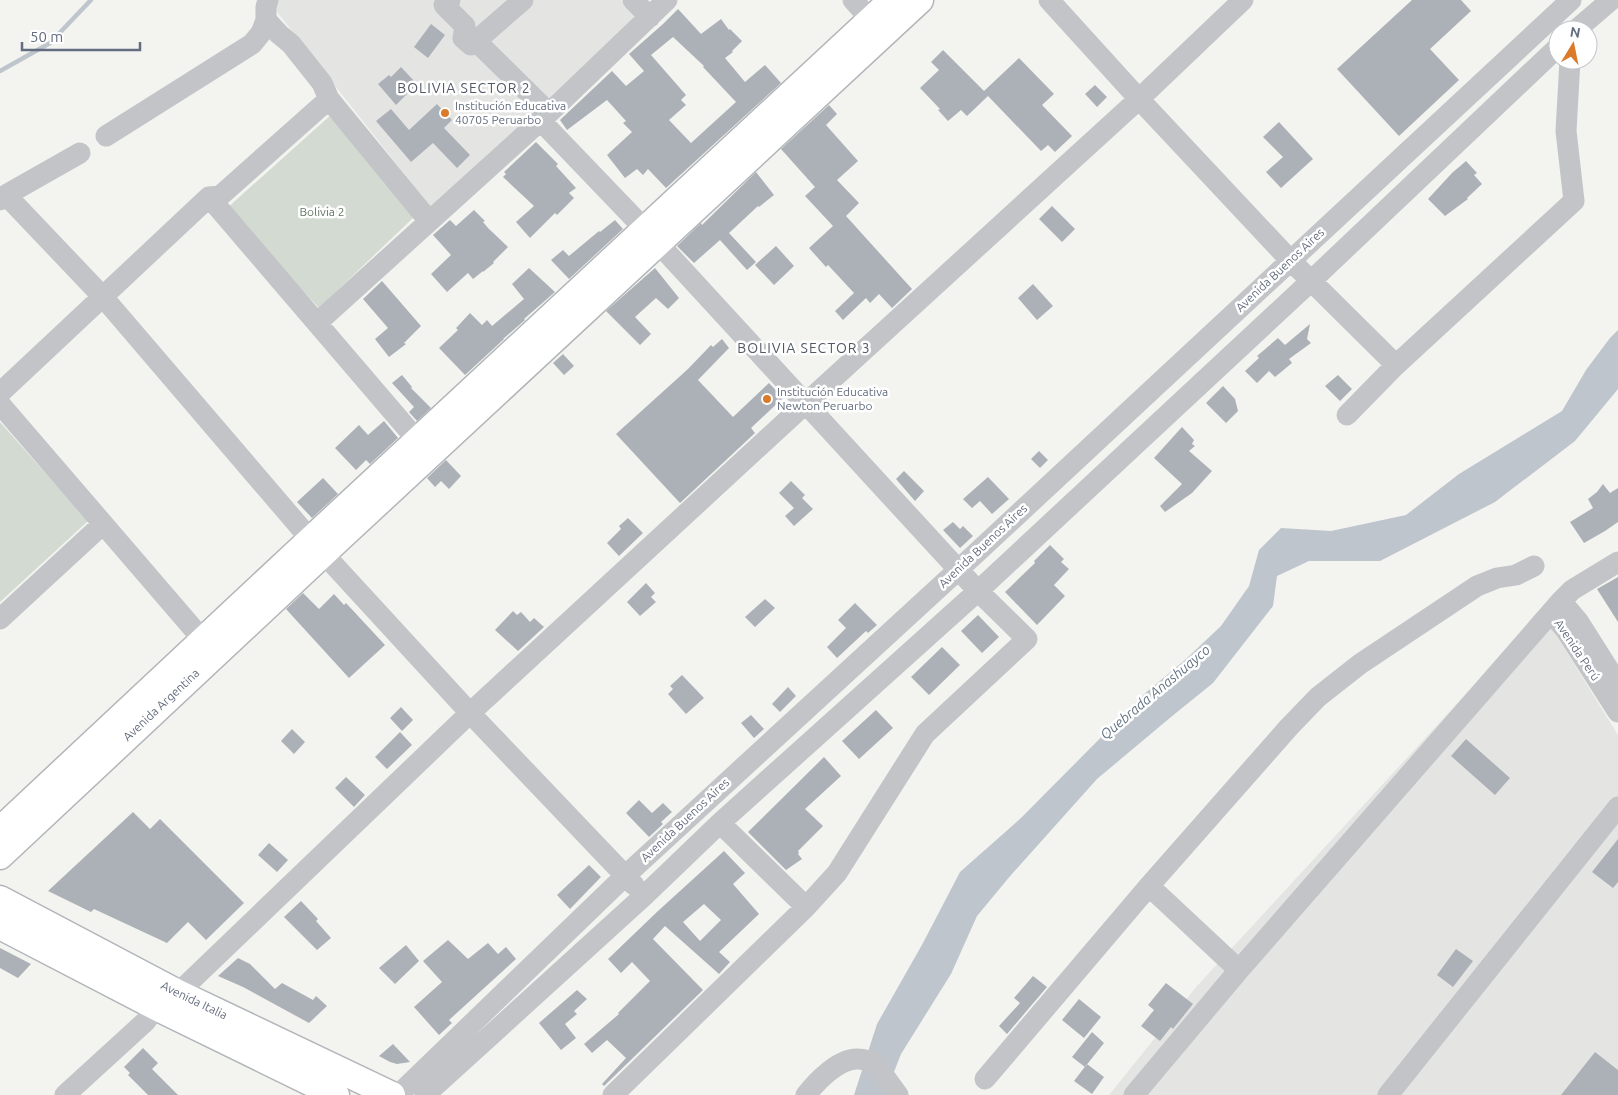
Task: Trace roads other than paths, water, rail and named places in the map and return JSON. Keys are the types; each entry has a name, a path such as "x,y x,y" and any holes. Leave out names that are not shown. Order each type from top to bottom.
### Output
{"main road":[{"path":"317,546 651,236 892,0"},
{"path":"317,546 417,440 920,0"},
{"name":"Avenida Argentina","path":"0,830 203,640 317,546"},
{"name":"Avenida Argentina","path":"0,856 317,546"},
{"name":"Avenida Italia","path":"0,899 178,992 392,1095"},
{"name":"Avenida Italia","path":"0,926 156,1007 336,1095"}],"street":[{"path":"450,0 444,5 465,26 463,38 471,45 523,0"},
{"path":"633,0 650,17"},
{"path":"317,323 544,116 667,0"},
{"path":"853,0 871,20"},
{"path":"1049,0 1310,282 1396,365"},
{"path":"178,992 470,713 1139,99 1242,0"},
{"name":"Avenida Buenos Aires","path":"398,1095 625,876 958,570 1571,0"},
{"path":"1588,20 1611,0"},
{"path":"267,10 279,34 292,44 322,83 329,99 429,221"},
{"path":"106,136 252,44 261,33 267,10"},
{"path":"476,41 805,404 958,570 1027,640 925,734 837,873 806,907 613,1095"},
{"path":"425,1095 645,895 720,823 978,591 1310,282 1548,56"},
{"path":"1347,415 1396,365 1574,200 1566,131 1569,70"},
{"path":"0,393 209,197 220,196 329,99"},
{"path":"80,153 3,198 103,297 317,546 470,713 645,895"},
{"path":"209,197 417,440"},
{"path":"0,404 203,640"},
{"path":"0,619 103,524"},
{"path":"1134,1095 1239,970 1556,607 1572,590 1618,562"},
{"path":"985,1079 1149,886 1289,727 1326,691 1360,664 1477,586 1497,578 1516,575 1534,566"},
{"name":"Avenida Perú","path":"1556,607 1578,621 1618,684"},
{"name":"Avenida Perú","path":"1556,607 1565,629 1618,712"},
{"path":"1388,1095 1618,807"},
{"path":"720,823 806,907"},
{"path":"1149,886 1239,970"},
{"path":"65,1095 146,1021 156,1007"},
{"path":"806,1095 816,1083 843,1062 858,1059 874,1062 898,1095"}],"water":[{"name":"Quebrada Anashuayco","path":"1618,330 1618,389 1575,441 1495,502 1380,561 1309,561 1277,576 1273,606 1213,683 1097,779 977,916 951,974 901,1054 885,1095 854,1095 877,1024 923,943 960,872 1021,818 1143,695 1186,659 1221,626 1249,586 1259,550 1281,528 1331,531 1406,515 1459,474 1562,411 1586,370"}],"waterway":[{"path":"0,71 50,43 91,0"}],"place":[{"name":"Institución Educativa 40705 Peruarbo","path":"445,113"},
{"name":"Institución Educativa Newton Peruarbo","path":"767,399"}],"district":[{"name":"BOLIVIA SECTOR 2","path":"464,88"},
{"name":"BOLIVIA SECTOR 3","path":"804,348"}],"park label":[{"name":"Bolivia 2","path":"322,212"}]}
